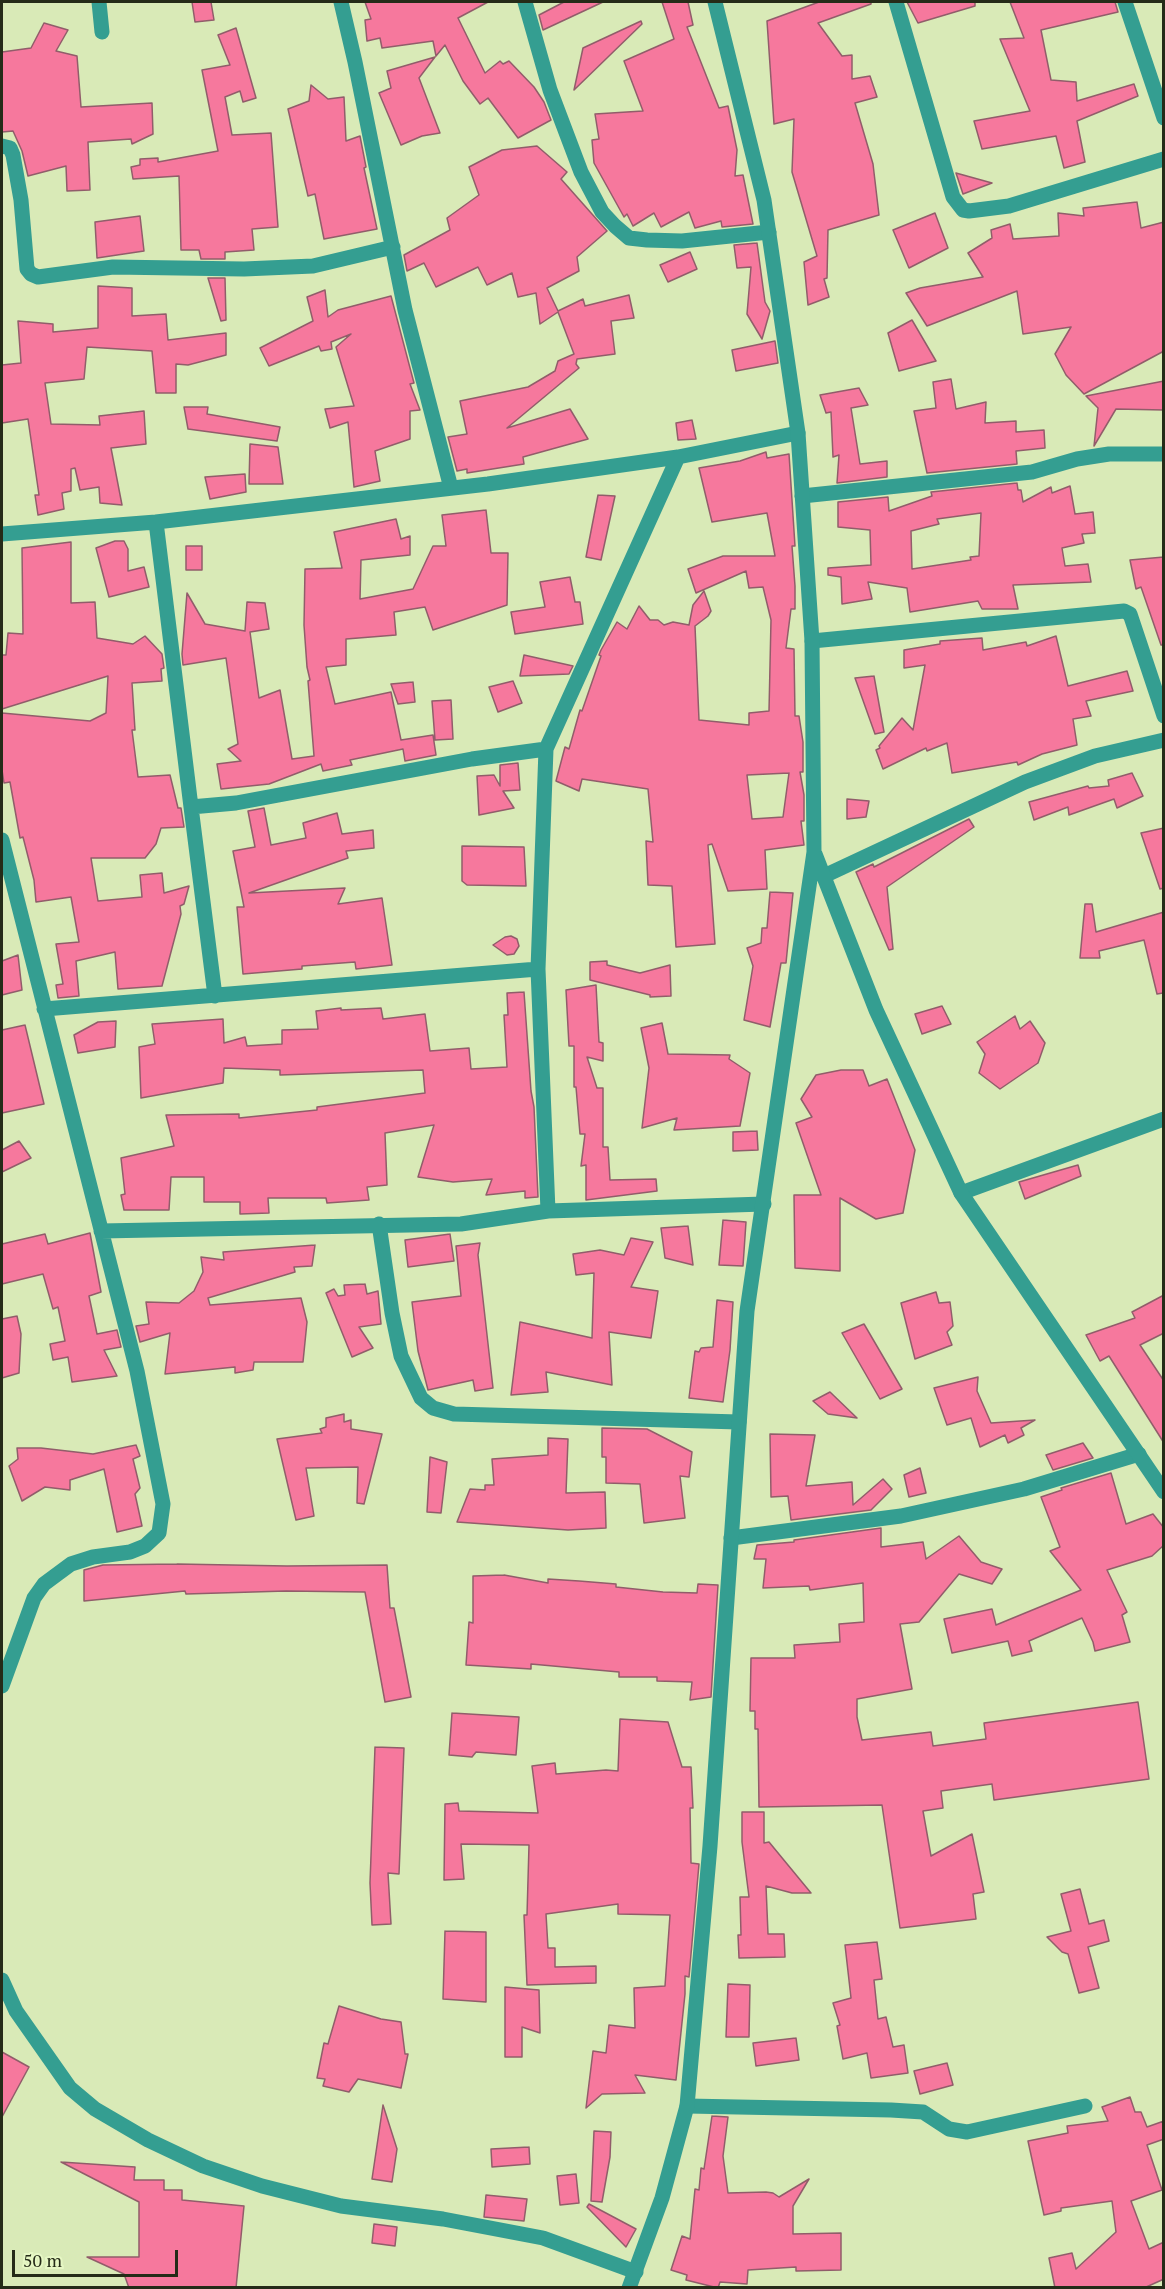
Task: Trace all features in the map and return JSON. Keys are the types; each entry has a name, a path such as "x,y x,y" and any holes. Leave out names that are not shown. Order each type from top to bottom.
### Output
{"street":[{"path":"99,2 102,32"},
{"path":"341,2 405,310 451,488"},
{"path":"525,2 550,90 581,172 602,212 615,226 629,238 647,240 682,241 769,232"},
{"path":"629,2288 662,2198 687,2106 710,1846 747,1311 814,852 812,641 798,433 762,189 715,2"},
{"path":"896,2 953,197 963,210 1009,206 1164,159"},
{"path":"1125,2 1164,118"},
{"path":"2,146 10,148 13,155 21,200 27,269 38,277 113,267 244,269 313,266 393,247"},
{"path":"2,534 156,522 451,488 678,457 798,433"},
{"path":"802,496 1032,472 1077,459 1109,454 1164,454"},
{"path":"548,1211 538,969 546,749 678,457"},
{"path":"156,522 215,996"},
{"path":"812,641 1124,610 1130,614 1164,716"},
{"path":"824,876 1025,782 1095,756 1164,740"},
{"path":"191,807 236,803 472,759 546,749"},
{"path":"2,840 137,1371 163,1504 159,1533 145,1546 71,1564 44,1584 34,1598 22,1626 2,1686"},
{"path":"814,852 876,1010 961,1193 1138,1454 1161,1482"},
{"path":"44,1009 538,969"},
{"path":"961,1193 1164,1119"},
{"path":"101,1232 379,1224 461,1224 548,1211 764,1204"},
{"path":"379,1224 392,1313 401,1356 421,1398 433,1408 454,1414 739,1422"},
{"path":"731,1538 901,1516 1024,1489 1138,1454"},
{"path":"2,1980 16,2011 70,2088 95,2109 138,2135 203,2166 262,2186 341,2206 443,2219 543,2238 636,2272"},
{"path":"687,2106 923,2112 949,2128 967,2132 1085,2106"}],"building":[{"path":"192,2 211,2 214,20 195,22"},
{"path":"365,2 488,2 458,18 485,73 500,61 503,64 509,61 534,87 544,102 551,120 518,138 488,98 480,104 463,81 445,45 436,56 433,41 382,48 380,38 367,41 365,20 371,19"},
{"path":"564,2 603,2 543,30 539,15"},
{"path":"662,2 688,2 693,25 687,27 719,108 728,106 737,150 735,176 743,175 753,224 722,227 721,221 695,228 689,212 661,227 654,213 633,226 627,214 624,217 594,163 592,140 599,139 595,114 643,111 624,61 674,39"},
{"path":"819,2 871,2 871,4 818,23 842,56 852,55 852,79 870,76 877,97 855,103 873,164 879,215 828,230 827,278 824,279 829,297 808,305 804,262 817,256 792,172 794,119 774,124 767,21"},
{"path":"907,2 975,2 975,6 918,23"},
{"path":"1010,2 1115,2 1118,12 1041,30 1051,80 1076,82 1077,101 1134,84 1138,96 1077,121 1085,162 1064,168 1056,136 982,149 974,121 1030,111 1000,39 1024,38"},
{"path":"641,21 642,24 574,90 583,48"},
{"path":"44,23 68,30 56,51 77,56 81,107 152,103 153,134 132,144 131,139 88,142 90,190 67,191 66,166 28,176 22,151 13,131 2,132 2,52 31,48"},
{"path":"236,28 256,98 243,102 240,91 225,97 232,135 271,133 278,227 252,229 254,250 225,252 225,259 201,259 199,250 181,250 179,176 133,179 131,167 140,165 140,159 158,158 158,162 218,151 202,70 230,65 218,35"},
{"path":"435,57 419,78 440,133 422,136 401,145 379,93 391,88 387,71"},
{"path":"311,85 328,99 344,97 346,141 360,136 366,167 364,168 377,229 324,239 315,194 308,196 288,109 309,101"},
{"path":"537,146 567,172 561,179 607,231 577,257 579,271 547,288 558,311 583,299 585,306 629,295 634,318 611,321 615,354 577,359 576,364 579,368 507,428 570,409 588,439 523,457 524,464 467,473 467,469 457,471 448,437 467,434 460,401 528,387 555,371 558,361 574,354 558,312 540,324 536,293 518,297 512,273 487,285 478,267 436,287 424,263 407,271 404,255 450,230 447,218 479,195 469,167 502,150"},
{"path":"956,173 992,183 963,194"},
{"path":"1137,202 1141,228 1164,222 1164,351 1084,394 1066,375 1055,354 1071,327 1023,334 1017,291 927,326 906,293 920,288 983,277 968,253 992,238 991,230 1010,224 1013,239 1059,236 1058,213 1084,216 1083,208"},
{"path":"935,213 948,248 909,268 893,230"},
{"path":"140,216 144,251 97,258 95,222"},
{"path":"757,243 765,302 770,311 762,339 747,314 751,267 737,268 734,245"},
{"path":"690,252 697,269 668,282 660,265"},
{"path":"208,278 225,278 226,320 221,321"},
{"path":"98,286 132,288 132,316 166,314 168,340 226,333 226,355 188,365 176,364 176,393 156,393 152,351 87,347 84,379 45,383 51,424 100,425 99,416 144,411 146,444 111,448 122,505 100,503 99,487 80,490 75,468 71,469 71,491 62,493 64,509 38,515 35,495 39,495 28,419 2,423 2,365 21,363 18,321 53,324 53,332 98,328"},
{"path":"325,290 328,317 338,310 391,296 414,383 410,384 420,410 410,411 410,439 375,451 380,481 354,487 348,422 330,428 325,409 354,406 336,347 351,334 331,342 332,349 321,351 319,346 269,366 260,348 313,321 307,297"},
{"path":"912,320 936,361 899,371 888,333"},
{"path":"775,341 778,363 736,371 732,350"},
{"path":"951,379 956,409 986,402 985,423 1016,421 1016,432 1044,430 1045,448 1016,451 1017,464 927,473 914,411 936,408 933,382"},
{"path":"1164,381 1164,410 1116,409 1094,446 1098,408 1086,396"},
{"path":"859,388 868,405 851,408 860,464 887,461 887,477 837,483 839,455 833,457 831,412 826,413 820,395"},
{"path":"184,407 208,407 207,414 280,427 277,441 188,429"},
{"path":"692,420 696,439 678,440 676,423"},
{"path":"250,444 278,447 283,484 249,484"},
{"path":"766,452 767,458 789,454 795,546 792,546 795,609 791,609 786,648 794,649 795,716 799,716 803,742 803,772 800,772 804,795 804,821 801,821 804,845 765,850 767,889 728,891 712,844 708,845 715,944 676,947 672,886 648,885 646,841 653,842 648,789 582,779 579,791 556,781 565,747 569,749 580,710 582,711 601,656 599,655 601,650 617,622 627,629 639,606 650,620 658,620 664,625 673,622 689,625 693,605 704,591 711,611 695,626 699,720 749,725 749,713 769,711 771,620 763,587 749,588 746,571 696,593 688,569 723,556 775,556 767,513 712,522 699,468 740,461","holes":["789,773 783,817 752,819 747,775"]},
{"path":"245,474 246,492 210,499 205,477"},
{"path":"1017,483 1023,502 1051,487 1052,493 1070,486 1075,514 1093,512 1095,533 1082,534 1084,543 1062,548 1065,566 1088,564 1091,582 1013,585 1018,609 982,609 978,601 910,612 907,588 868,582 872,599 842,604 841,577 828,575 828,568 871,565 870,530 838,527 838,502 888,497 889,511 932,496 931,492","holes":["981,513 979,556 970,557 971,560 912,569 911,531 939,524 937,519"]},
{"path":"598,495 615,496 601,560 586,557"},
{"path":"486,510 491,553 508,553 507,605 433,630 425,607 394,612 396,635 346,639 346,665 326,667 335,704 391,692 401,740 433,735 436,755 405,761 403,749 350,760 352,765 323,771 321,764 269,784 221,789 217,764 241,761 228,749 238,744 226,658 183,665 187,593 205,624 245,631 247,602 265,603 269,629 250,632 259,698 280,690 292,759 314,756 304,625 305,569 342,568 334,532 396,519 401,539 410,536 410,555 361,560 360,599 413,589 433,546 446,546 442,515"},
{"path":"115,541 124,541 128,549 128,571 144,567 149,587 109,597 96,548"},
{"path":"71,542 71,603 95,602 97,638 133,644 145,636 162,654 164,668 161,669 162,681 132,683 135,730 132,730 138,777 170,775 178,808 181,808 184,827 161,828 156,844 145,858 91,858 98,901 142,897 140,875 162,873 164,893 189,886 184,904 180,906 181,914 162,986 118,989 115,952 76,961 79,996 58,998 56,985 63,984 56,944 79,942 71,897 36,902 34,880 23,837 20,838 10,782 4,783 2,713 90,721 106,713 108,676 2,709 2,655 6,655 8,633 23,634 22,548"},
{"path":"186,546 202,546 202,570 186,570"},
{"path":"1164,557 1164,645 1161,645 1141,587 1136,589 1130,560"},
{"path":"570,577 575,602 580,602 583,624 515,634 511,612 545,607 540,582"},
{"path":"1056,636 1068,686 1127,671 1133,691 1086,701 1091,716 1073,719 1077,745 1042,754 1018,765 1017,762 952,773 947,743 927,751 926,748 883,769 876,750 880,748 879,746 902,718 913,730 925,665 904,668 904,650 940,644 940,641 982,638 983,650 1026,642 1027,646"},
{"path":"524,655 573,666 569,674 520,676"},
{"path":"874,676 884,732 875,734 855,678"},
{"path":"513,681 522,703 498,712 489,687"},
{"path":"413,682 415,702 398,704 391,684"},
{"path":"451,700 453,739 435,740 432,701"},
{"path":"518,763 520,790 503,791 514,808 479,815 477,776 494,775 500,786 500,765"},
{"path":"1132,773 1143,796 1117,808 1114,799 1069,815 1068,807 1034,820 1029,802 1088,786 1089,788 1109,786 1108,780"},
{"path":"847,799 869,801 866,817 847,819"},
{"path":"264,808 271,845 306,838 303,823 337,813 342,834 373,830 374,848 346,851 348,858 249,893 345,888 338,904 382,898 392,965 356,969 355,962 243,974 237,907 244,907 233,851 255,847 248,811"},
{"path":"969,819 974,827 887,887 893,949 889,950 856,872 873,864 874,867"},
{"path":"1164,828 1164,888 1160,889 1141,833"},
{"path":"462,846 524,847 526,886 467,885 462,881"},
{"path":"770,892 793,893 786,963 781,963 770,1027 744,1020 753,966 747,948 761,943 762,928 767,928"},
{"path":"1085,904 1092,904 1096,932 1164,912 1163,993 1157,994 1144,940 1099,951 1100,958 1080,958"},
{"path":"511,936 517,939 519,946 514,954 507,955 493,945 505,937"},
{"path":"18,955 22,990 2,995 2,961"},
{"path":"607,961 607,965 640,973 670,965 671,996 650,997 650,995 590,980 590,962"},
{"path":"596,985 599,1042 603,1043 603,1061 587,1057 597,1088 603,1088 603,1147 608,1147 610,1180 656,1179 657,1191 586,1200 586,1165 581,1166 585,1134 580,1134 576,1087 574,1087 574,1046 569,1046 566,990"},
{"path":"524,992 534,1107 538,1197 525,1198 525,1191 486,1195 492,1179 453,1182 418,1177 434,1125 385,1133 387,1185 367,1187 369,1200 327,1203 326,1198 268,1198 269,1213 240,1214 240,1202 204,1202 204,1177 171,1177 169,1210 124,1210 121,1195 125,1194 121,1158 174,1146 166,1115 239,1114 239,1118 317,1110 317,1107 425,1093 423,1070 280,1075 280,1070 224,1068 223,1083 141,1098 139,1047 155,1044 152,1024 223,1019 224,1043 245,1037 247,1046 282,1044 282,1030 318,1029 316,1011 341,1008 341,1010 381,1008 383,1019 425,1014 430,1051 469,1048 471,1069 507,1067 504,1015 508,1015 507,993"},
{"path":"942,1006 951,1024 922,1034 915,1014"},
{"path":"1015,1016 1020,1029 1030,1021 1045,1043 1038,1063 1000,1089 979,1073 985,1054 977,1042"},
{"path":"116,1021 115,1047 78,1053 74,1035 98,1022"},
{"path":"662,1023 668,1054 730,1055 729,1059 750,1073 740,1126 674,1130 677,1118 642,1128 649,1068 641,1028"},
{"path":"25,1025 44,1104 2,1113 2,1030"},
{"path":"841,1070 863,1070 869,1086 887,1079 915,1150 903,1213 876,1219 840,1198 840,1271 795,1268 794,1195 821,1195 796,1123 812,1117 801,1099 816,1075"},
{"path":"757,1131 758,1150 733,1151 733,1132"},
{"path":"19,1141 31,1158 2,1172 2,1150"},
{"path":"1078,1165 1081,1176 1025,1199 1019,1182"},
{"path":"723,1220 746,1222 743,1266 719,1265"},
{"path":"688,1226 693,1265 665,1258 661,1228"},
{"path":"90,1233 101,1292 89,1296 97,1334 117,1330 121,1347 104,1350 117,1376 72,1382 68,1357 53,1360 50,1344 65,1341 58,1307 53,1309 43,1274 2,1284 2,1244 45,1234 48,1244"},
{"path":"450,1234 454,1261 408,1267 405,1240"},
{"path":"631,1238 653,1242 631,1287 658,1291 651,1338 609,1332 612,1385 546,1372 548,1392 511,1395 520,1322 592,1338 594,1273 576,1275 573,1254 600,1250 624,1255"},
{"path":"480,1243 478,1255 493,1388 475,1391 473,1380 428,1390 418,1351 412,1302 461,1296 456,1246"},
{"path":"315,1245 312,1266 294,1267 295,1272 208,1298 210,1305 301,1298 307,1322 303,1362 254,1362 253,1370 235,1373 235,1367 165,1374 170,1333 140,1342 136,1326 149,1324 146,1302 179,1303 194,1291 203,1272 201,1257 224,1260 223,1252"},
{"path":"365,1284 367,1294 378,1291 381,1324 359,1327 373,1348 352,1357 326,1293 334,1289 338,1296 345,1295 344,1285"},
{"path":"936,1292 939,1303 950,1302 953,1326 947,1332 952,1345 915,1359 901,1303"},
{"path":"1164,1295 1164,1333 1140,1345 1164,1381 1164,1443 1109,1356 1100,1361 1086,1335 1135,1318 1132,1312"},
{"path":"717,1300 733,1302 723,1402 689,1398 695,1351 699,1352 701,1348 713,1347"},
{"path":"17,1316 21,1334 19,1373 2,1378 2,1319"},
{"path":"864,1324 902,1389 880,1399 842,1333"},
{"path":"978,1377 977,1391 991,1423 1035,1420 1021,1428 1024,1435 1008,1443 1005,1435 980,1447 971,1418 947,1425 934,1388"},
{"path":"830,1392 857,1418 828,1414 813,1401"},
{"path":"344,1414 344,1422 351,1420 351,1429 382,1434 364,1504 357,1503 358,1467 306,1468 314,1516 296,1520 277,1439 322,1433 320,1429 326,1427 326,1418"},
{"path":"602,1428 647,1429 692,1452 689,1477 680,1476 685,1518 644,1523 640,1484 606,1483 606,1457 602,1457"},
{"path":"770,1434 815,1435 806,1486 852,1482 853,1505 883,1479 892,1489 871,1510 791,1520 788,1496 771,1497"},
{"path":"548,1438 568,1439 566,1493 605,1492 606,1528 568,1530 457,1522 470,1489 485,1490 485,1485 494,1485 492,1459 548,1455"},
{"path":"1083,1443 1093,1458 1053,1470 1046,1455"},
{"path":"136,1445 140,1456 133,1459 140,1488 135,1494 142,1526 117,1532 104,1469 70,1480 70,1490 45,1487 22,1501 9,1466 18,1459 17,1448 41,1448 93,1454"},
{"path":"430,1457 447,1462 441,1513 427,1512"},
{"path":"920,1468 926,1493 909,1497 904,1475"},
{"path":"1111,1473 1126,1524 1153,1514 1164,1528 1164,1545 1152,1556 1107,1570 1127,1612 1122,1615 1130,1642 1095,1651 1082,1618 1029,1641 1032,1651 1012,1656 1008,1641 952,1653 944,1619 992,1609 996,1625 1081,1590 1050,1551 1060,1547 1041,1497 1062,1490 1061,1488"},
{"path":"881,1528 881,1547 923,1542 926,1559 959,1536 981,1562 1002,1569 992,1584 959,1574 919,1622 900,1624 912,1689 857,1699 857,1717 862,1740 931,1732 933,1746 986,1739 984,1723 1138,1702 1149,1779 994,1800 992,1784 941,1791 943,1808 923,1811 931,1856 972,1834 984,1892 973,1894 976,1919 900,1928 882,1805 759,1807 758,1729 755,1729 755,1711 750,1711 751,1658 795,1658 794,1645 840,1642 839,1624 864,1622 863,1583 810,1590 809,1586 763,1588 766,1559 754,1559 757,1545 794,1542 794,1540"},
{"path":"103,1565 387,1565 390,1608 394,1608 411,1697 385,1702 365,1592 286,1591 186,1594 185,1591 84,1601 84,1570"},
{"path":"504,1575 548,1583 548,1579 579,1581 616,1584 616,1587 663,1592 697,1593 698,1584 718,1585 711,1697 690,1700 692,1682 657,1681 657,1677 619,1677 619,1672 531,1664 531,1669 466,1665 469,1622 473,1623 473,1576"},
{"path":"452,1713 519,1717 516,1755 476,1752 472,1757 449,1755"},
{"path":"620,1719 668,1722 682,1767 691,1767 693,1808 690,1808 691,1863 699,1864 689,1977 685,1976 676,2080 635,2075 645,2093 602,2094 586,2108 593,2051 606,2053 609,2025 635,2028 634,1988 665,1986 670,1915 618,1914 618,1904 546,1914 548,1948 555,1948 555,1967 596,1966 596,1983 527,1985 524,1915 527,1915 529,1845 461,1844 464,1879 444,1880 445,1804 458,1803 459,1811 538,1813 532,1766 555,1763 556,1774 618,1771"},
{"path":"375,1747 404,1748 399,1874 388,1873 391,1924 372,1925 370,1883"},
{"path":"742,1812 764,1812 764,1843 769,1842 811,1893 792,1893 766,1886 768,1934 784,1934 785,1957 739,1958 740,1897 749,1897 742,1842"},
{"path":"1080,1889 1089,1924 1104,1920 1109,1941 1088,1947 1099,1988 1079,1993 1068,1954 1062,1952 1047,1937 1071,1931 1061,1894"},
{"path":"445,1931 486,1932 486,2002 443,1999"},
{"path":"877,1942 882,1979 874,1980 878,2019 886,2017 893,2047 904,2045 908,2073 871,2078 867,2053 843,2059 837,2026 840,2025 833,2003 851,1998 845,1945"},
{"path":"728,1984 750,1985 749,2037 726,2037"},
{"path":"505,1987 539,1990 540,2033 522,2027 522,2057 505,2057"},
{"path":"339,2006 381,2019 401,2022 405,2054 408,2054 401,2088 358,2079 349,2092 323,2086 325,2079 317,2078 324,2043 328,2044"},
{"path":"796,2038 799,2060 756,2066 753,2043"},
{"path":"2,2052 29,2067 2,2117"},
{"path":"947,2063 953,2085 920,2094 914,2071"},
{"path":"1130,2097 1135,2112 1141,2112 1147,2127 1164,2121 1164,2139 1147,2145 1162,2190 1131,2201 1149,2249 1164,2242 1164,2279 1144,2288 1055,2288 1049,2258 1072,2253 1076,2269 1116,2232 1112,2201 1061,2208 1061,2211 1044,2215 1028,2141 1068,2133 1067,2126 1108,2121 1102,2107"},
{"path":"383,2105 397,2149 392,2182 372,2179"},
{"path":"712,2116 728,2117 723,2156 728,2193 766,2192 779,2197 809,2179 793,2206 793,2234 841,2233 841,2270 796,2271 796,2267 748,2270 747,2284 720,2282 718,2288 686,2280 687,2275 671,2270 682,2236 690,2239 695,2189 699,2190 701,2168 704,2169"},
{"path":"594,2131 611,2132 610,2157 602,2202 591,2201"},
{"path":"529,2147 530,2164 492,2167 491,2149"},
{"path":"61,2162 135,2167 134,2180 164,2180 164,2190 182,2190 182,2200 244,2206 236,2288 129,2288 124,2274 87,2257 139,2257 139,2202"},
{"path":"576,2174 579,2203 560,2205 557,2176"},
{"path":"486,2195 527,2199 524,2221 484,2217"},
{"path":"589,2204 636,2229 626,2247 587,2207"},
{"path":"374,2224 397,2227 395,2246 372,2243"}]}
